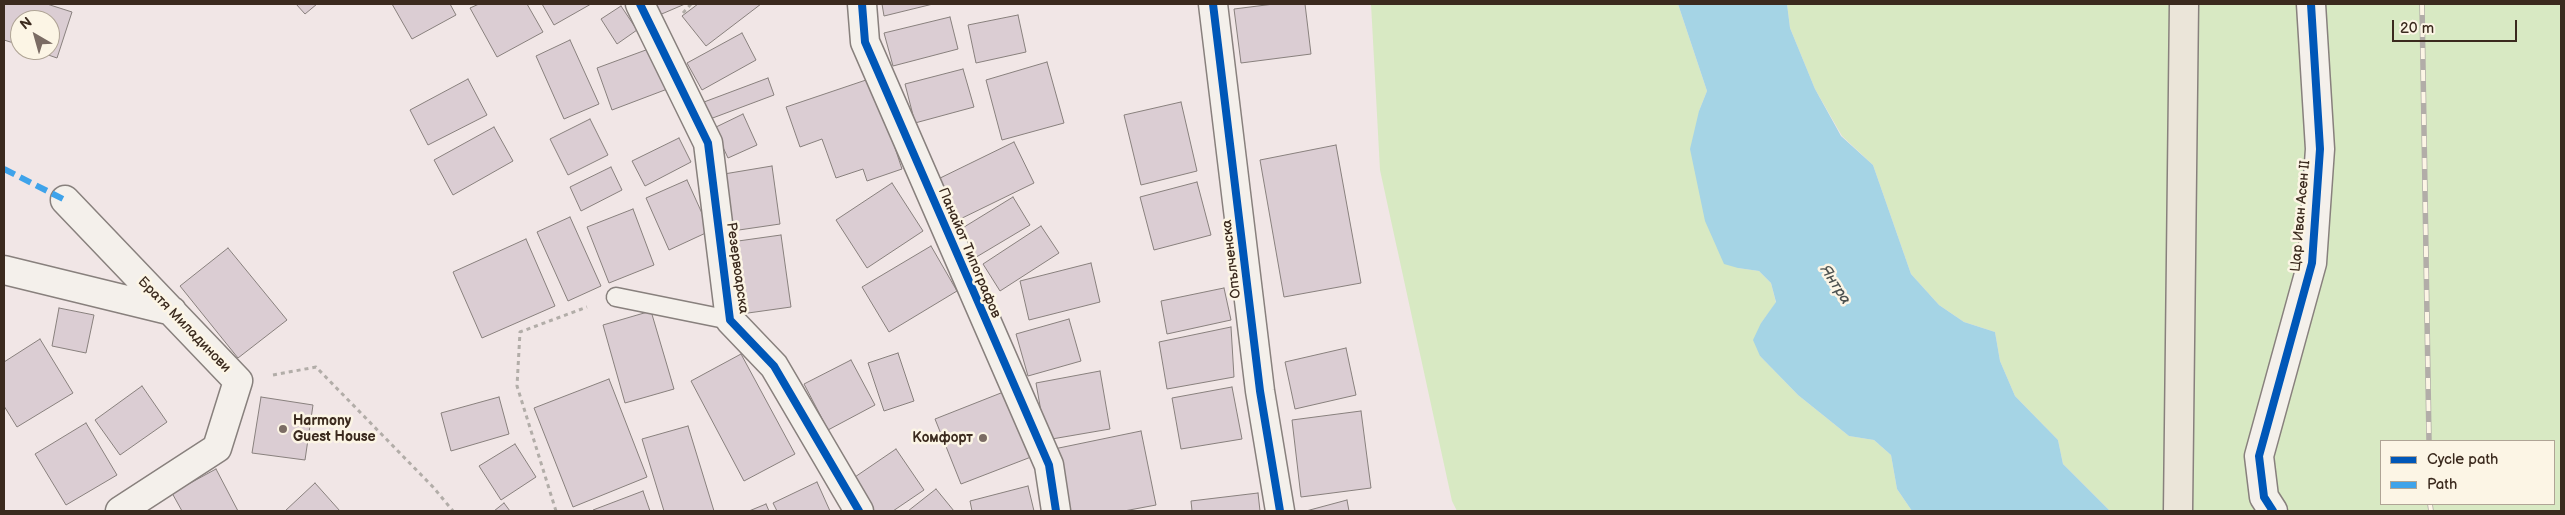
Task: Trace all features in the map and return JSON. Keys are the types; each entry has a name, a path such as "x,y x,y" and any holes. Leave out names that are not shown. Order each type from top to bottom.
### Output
{"main road":[{"path":"2178,511 2184,4"}],"street":[{"name":"Резервоарска","path":"640,4 708,143 730,320 774,366 859,511"},
{"name":"Панайот Типографов","path":"862,4 865,42 1049,465 1056,511"},
{"name":"Опълченска","path":"1212,4 1260,391 1280,511"},
{"name":"Цар Иван Асен II","path":"2273,511 2264,497 2259,456 2312,263 2320,150 2311,4"},
{"name":"Братя Миладинови","path":"65,200 238,381 216,448 120,511"},
{"path":"4,270 172,311"}],"lane":[{"path":"616,297 730,320"}],"path":[{"path":"556,511 517,386 520,332 616,297"},
{"path":"238,381 316,367 433,487 453,511"}],"green space":[{"path":"1371,4 1678,4 1707,91 1699,111 1738,268 1759,271 1771,283 1776,303 1761,323 1760,356 1798,395 1849,436 1874,440 1891,455 1897,489 1912,511 1457,511 1452,501 1380,170"},
{"path":"1787,4 2561,4 2561,511 2110,511 2063,464 2058,440 2015,396 2000,361 1995,332 1964,322 1939,305 1911,274 1873,165 1842,136 1815,89 1790,28"}],"water":[{"name":"Янтра","path":"1678,4 1787,4 1790,28 1815,89 1841,136 1873,165 1911,274 1939,305 1964,322 1995,332 2000,361 2015,396 2058,440 2063,464 2110,511 1912,511 1897,489 1891,455 1874,440 1849,436 1798,395 1760,356 1753,340 1761,323 1776,302 1771,283 1759,271 1724,264 1705,221 1690,149 1699,111 1707,91"}],"building":[{"path":"4,4 47,4 72,12 60,49 60,10 10,10 10,42 4,40"},
{"path":"296,4 317,4 305,14"},
{"path":"392,4 450,4 456,15 412,39"},
{"path":"479,4 527,4 543,32 497,57 470,8"},
{"path":"542,4 591,4 554,25"},
{"path":"652,4 685,4 657,16"},
{"path":"698,4 761,4 706,46 682,16"},
{"path":"882,4 933,4 884,16"},
{"path":"1274,4 1305,4 1311,54 1241,63 1234,9"},
{"path":"621,6 637,30 617,44 601,19"},
{"path":"1018,15 1026,52 976,63 968,25"},
{"path":"950,17 958,49 893,66 884,33"},
{"path":"742,33 756,60 702,90 687,63"},
{"path":"570,40 599,104 564,119 536,56"},
{"path":"654,47 670,88 612,110 597,68"},
{"path":"1047,62 1064,123 1002,140 986,80"},
{"path":"963,69 974,107 915,123 905,84"},
{"path":"768,78 774,95 710,119 704,102"},
{"path":"872,78 902,169 867,181 863,169 836,178 822,139 800,147 786,107"},
{"path":"468,79 487,115 428,145 410,110"},
{"path":"1181,102 1197,171 1141,185 1124,115"},
{"path":"743,114 757,145 728,158 714,128"},
{"path":"590,119 608,155 568,175 550,139"},
{"path":"494,127 513,161 453,195 434,160"},
{"path":"679,138 691,162 645,186 632,161"},
{"path":"1014,142 1034,183 952,223 932,182"},
{"path":"1336,145 1361,283 1284,297 1260,160"},
{"path":"772,166 780,224 732,231 724,174"},
{"path":"611,167 622,190 581,211 570,187"},
{"path":"687,180 710,231 669,250 646,198"},
{"path":"1197,182 1211,235 1154,250 1140,197"},
{"path":"892,183 923,231 867,268 836,220"},
{"path":"1013,197 1030,225 973,259 956,232"},
{"path":"633,209 654,265 609,283 587,227"},
{"path":"570,217 601,286 568,301 537,232"},
{"path":"1041,226 1059,253 1000,291 983,264"},
{"path":"781,235 791,307 741,314 731,242"},
{"path":"526,239 555,306 482,338 453,272"},
{"path":"931,246 957,291 889,332 862,287"},
{"path":"228,248 287,320 238,358 180,286"},
{"path":"1091,263 1100,302 1029,320 1020,281"},
{"path":"1224,288 1231,320 1167,334 1161,301"},
{"path":"59,308 94,315 86,353 52,346"},
{"path":"651,311 674,389 625,403 603,325"},
{"path":"1069,319 1081,361 1028,376 1016,334"},
{"path":"1231,327 1234,377 1167,389 1159,342"},
{"path":"40,339 73,393 17,427 4,406 4,362"},
{"path":"1346,348 1356,395 1295,409 1285,362"},
{"path":"898,353 914,401 884,411 868,363"},
{"path":"741,354 795,454 744,481 691,381"},
{"path":"851,360 875,405 828,430 804,384"},
{"path":"1100,371 1110,429 1046,440 1036,383"},
{"path":"609,379 647,477 573,507 534,408"},
{"path":"142,386 167,422 120,455 95,420"},
{"path":"1232,387 1242,439 1181,449 1172,398"},
{"name":"Комфорт","path":"1006,391 1031,457 961,484 935,419"},
{"name":"Harmony Guest House","path":"261,397 313,405 305,460 252,453"},
{"path":"499,397 509,434 451,451 441,413"},
{"path":"1361,411 1371,488 1301,497 1292,420"},
{"path":"86,423 117,475 66,505 35,454"},
{"path":"688,426 714,511 664,511 642,439"},
{"path":"1141,431 1156,505 1124,511 1066,511 1054,449"},
{"path":"515,444 536,477 501,500 479,466"},
{"path":"896,449 924,490 893,511 874,511 852,479"},
{"path":"216,469 238,511 182,511 172,493"},
{"path":"817,482 830,511 777,511 773,503"},
{"path":"315,483 340,511 285,511"},
{"path":"1028,486 1034,511 972,511 970,501"},
{"path":"936,489 954,511 908,511"},
{"path":"643,491 650,511 593,510"},
{"path":"1258,493 1260,511 1192,511 1191,501"},
{"path":"1347,500 1349,511 1306,511"},
{"path":"504,503 510,511 494,511"},
{"path":"766,504 769,511 749,511"}],"railway":[{"path":"2422,4 2429,440"},
{"path":"2430,505 2431,511"}],"marked path":[{"path":"4,169 65,200"}],"cycle path":[{"path":"640,4 708,143 730,320 774,366 859,511"},
{"path":"862,4 865,42 1049,465 1056,511"},
{"path":"1213,4 1260,391 1280,511"},
{"path":"2273,511 2264,497 2259,456 2312,263 2320,149 2311,4"}],"place":[{"name":"Harmony Guest House","path":"283,429"},
{"name":"Комфорт","path":"983,438"}]}
